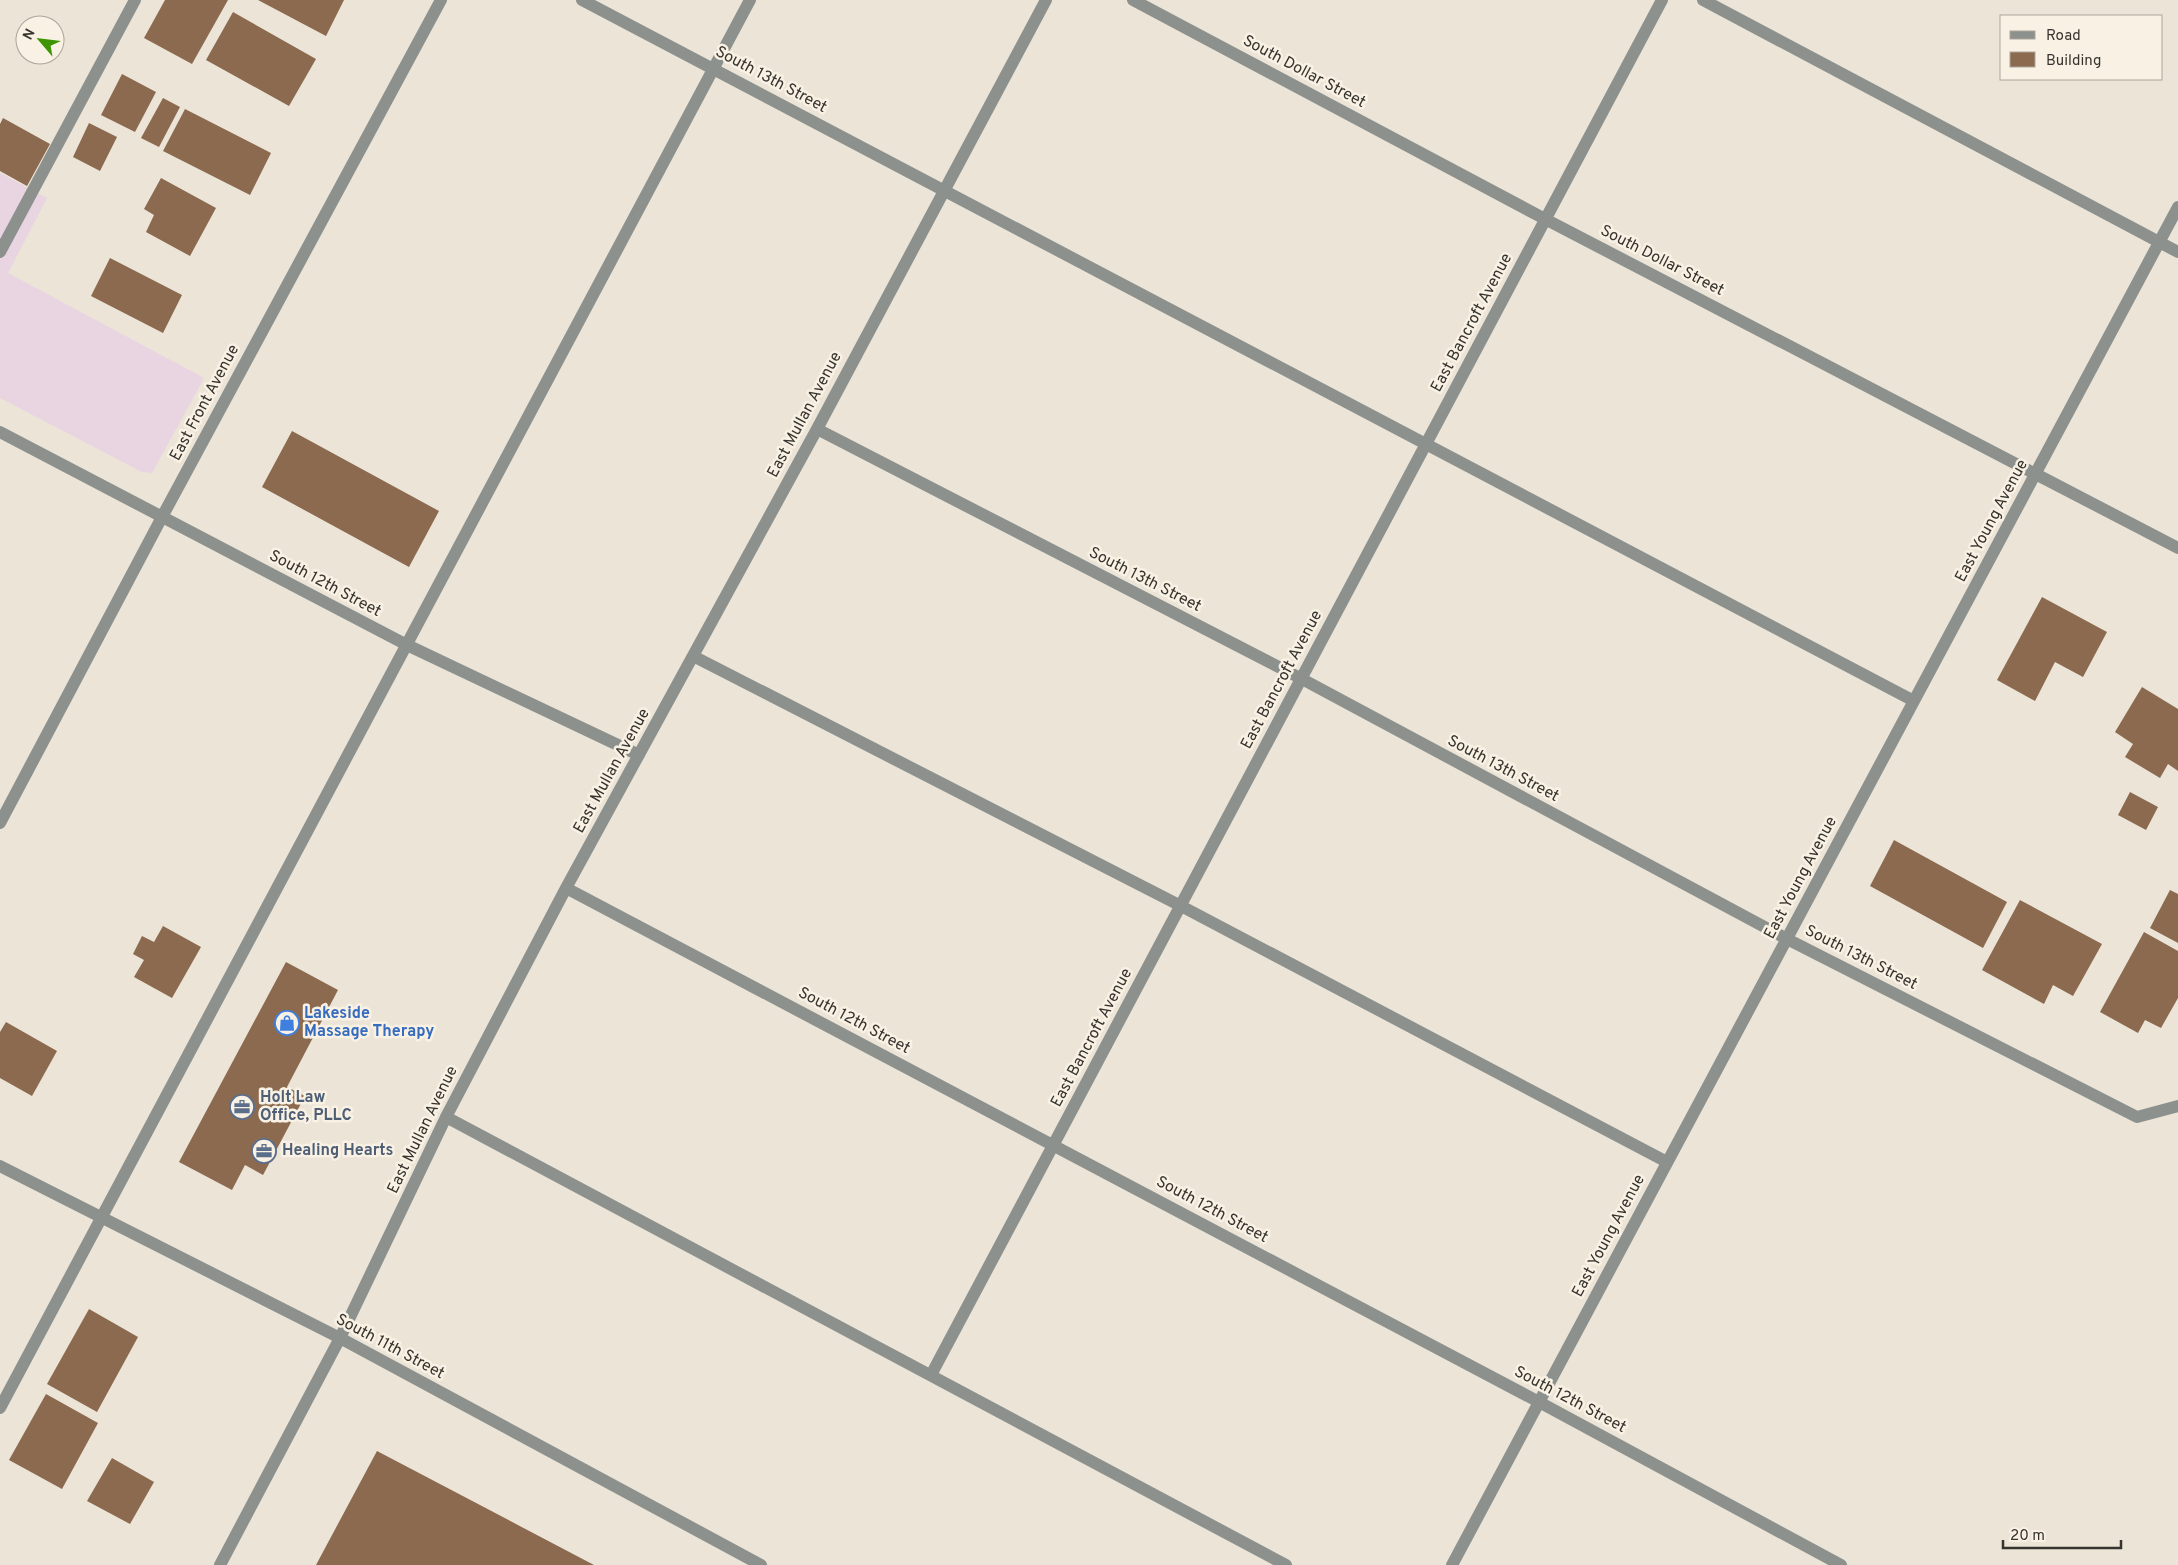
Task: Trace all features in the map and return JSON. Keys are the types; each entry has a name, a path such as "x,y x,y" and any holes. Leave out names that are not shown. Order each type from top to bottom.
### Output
{"street":[{"path":"0,252 134,0"},
{"name":"East Front Avenue","path":"0,823 162,517 441,0"},
{"name":"South 13th Street","path":"582,0 1914,701"},
{"path":"0,1408 750,0"},
{"name":"East Mullan Avenue","path":"220,1565 340,1338 446,1117 566,888 1046,0"},
{"name":"South Dollar Street","path":"1133,0 1545,219 2178,548"},
{"name":"East Bancroft Avenue","path":"931,1376 1662,0"},
{"path":"1703,0 2178,252"},
{"name":"East Young Avenue","path":"1452,1565 2178,207"},
{"name":"South 13th Street","path":"816,428 1302,679 1787,939 2137,1117 2178,1106"},
{"name":"South 12th Street","path":"0,432 407,645 639,755"},
{"path":"693,656 1181,906 1668,1162"},
{"name":"South 12th Street","path":"566,888 1539,1402 1841,1565"},
{"path":"446,1117 1286,1565"},
{"name":"South 11th Street","path":"0,1166 340,1338 761,1565"}],"shaded area":[{"path":"0,173 47,198 8,273 204,378 152,473 142,472 0,398"}],"building":[{"path":"165,0 228,0 192,64 144,38"},
{"path":"258,0 344,0 326,36"},
{"path":"233,12 316,59 289,106 206,60"},
{"path":"122,74 156,92 135,132 101,115"},
{"path":"163,98 180,107 159,147 141,138"},
{"path":"185,109 271,153 250,195 163,151"},
{"path":"3,118 50,144 27,186 0,171 0,124"},
{"path":"89,123 117,137 100,171 73,157"},
{"path":"161,178 216,208 190,256 146,232 154,215 144,209"},
{"path":"110,258 182,295 163,333 91,296"},
{"path":"292,431 439,511 409,567 262,487"},
{"path":"2042,597 2107,632 2083,677 2055,662 2035,701 1997,680"},
{"path":"2142,687 2178,709 2178,771 2168,764 2160,778 2125,757 2133,744 2115,732"},
{"path":"2130,792 2158,807 2146,830 2118,815"},
{"path":"1894,840 2007,902 1983,948 1870,886"},
{"path":"2170,890 2178,894 2178,943 2150,928"},
{"path":"2020,900 2102,944 2073,996 2053,985 2044,1004 1982,970"},
{"path":"163,926 201,947 172,998 134,977 144,960 133,954 142,936 154,942"},
{"path":"2144,932 2178,951 2178,998 2161,1028 2145,1020 2138,1033 2100,1012"},
{"path":"286,962 338,990 287,1087 305,1096 263,1175 245,1165 232,1190 179,1162"},
{"path":"6,1022 57,1051 32,1096 0,1078 0,1032"},
{"path":"89,1309 138,1337 97,1412 47,1384"},
{"path":"46,1394 98,1423 62,1489 9,1460"},
{"path":"377,1451 594,1565 316,1565"},
{"path":"112,1458 154,1482 130,1524 87,1501"}],"place":[{"name":"Lakeside Massage Therapy","path":"287,1023"},
{"name":"Holt Law Office, PLLC","path":"242,1107"},
{"name":"Healing Hearts","path":"264,1151"}]}
